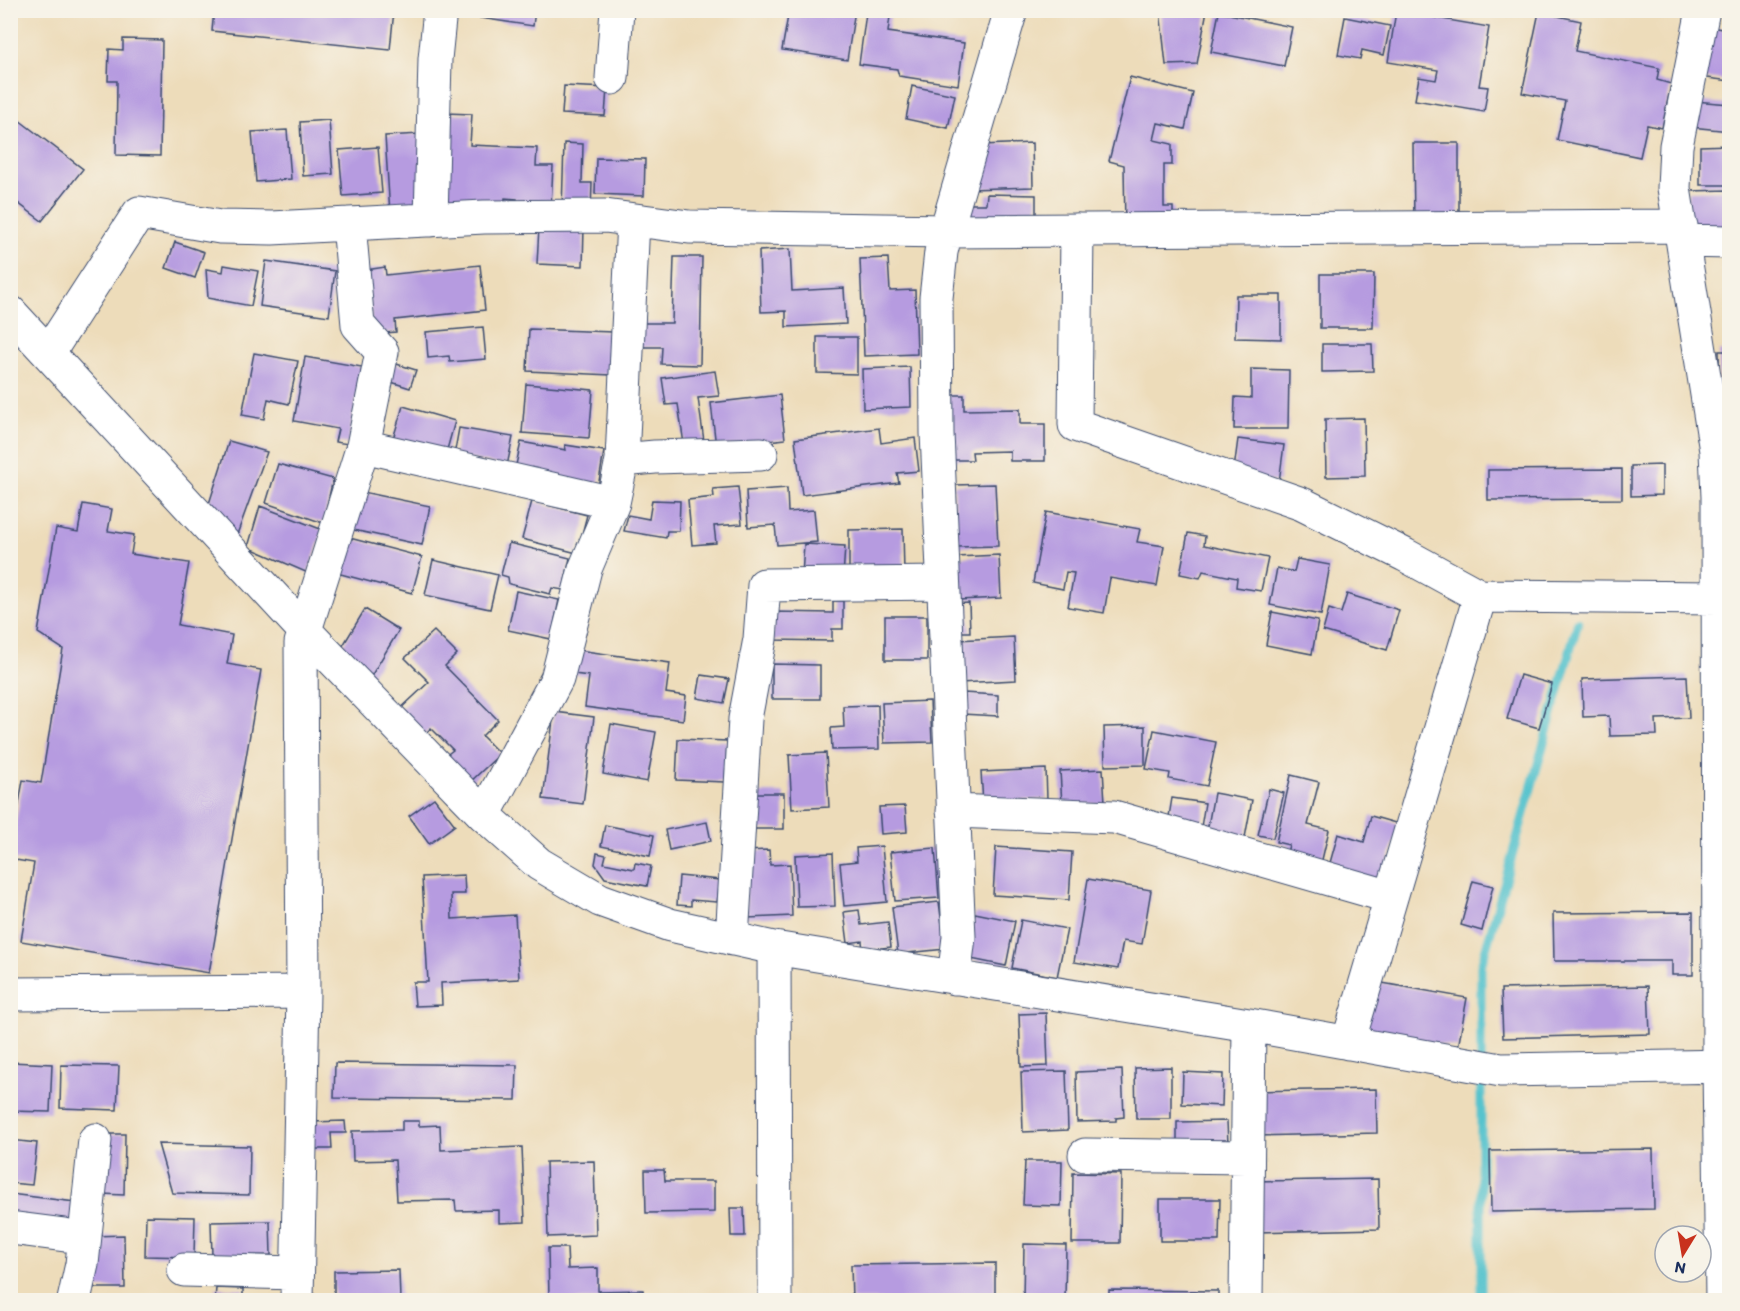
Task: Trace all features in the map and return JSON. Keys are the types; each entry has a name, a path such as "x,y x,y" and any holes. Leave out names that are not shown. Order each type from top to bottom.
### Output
{"street":[{"path":"431,219 435,59 440,10"},
{"path":"612,78 617,10"},
{"path":"954,978 959,937 937,433 936,298 941,252 946,231 1011,10"},
{"path":"1703,10 1676,146 1674,188 1716,451 1718,497 1724,1066 1722,1300"},
{"path":"49,352 139,213 220,227 272,228 484,217 605,216 689,226 946,231 1682,234 1730,242"},
{"path":"484,815 557,679 585,569 613,503 622,460 633,220"},
{"path":"184,1270 297,1287 303,992 301,642 363,446 382,352 358,325 349,224"},
{"path":"1077,230 1075,424 1302,504 1405,555 1480,596 1718,598"},
{"path":"10,312 304,630 484,815 539,864 600,900 670,925 774,948 1249,1025 1501,1070 1724,1066"},
{"path":"363,446 613,503"},
{"path":"622,460 655,456 761,454"},
{"path":"732,939 745,719 760,639 764,585 943,583"},
{"path":"1348,1043 1480,596"},
{"path":"953,811 1114,817 1391,897"},
{"path":"774,948 775,1300"},
{"path":"10,993 303,992"},
{"path":"1246,1300 1249,1025"},
{"path":"74,1300 82,1264 95,1140"},
{"path":"1085,1155 1247,1157"},
{"path":"10,1228 66,1235"}],"building":[{"path":"214,10 394,10 390,50 212,31"},
{"path":"454,10 535,10 533,26 454,14"},
{"path":"789,10 855,10 847,60 782,50"},
{"path":"1160,10 1207,10 1197,64 1166,65"},
{"path":"1396,11 1489,27 1479,86 1488,87 1484,112 1415,100 1419,77 1436,80 1438,70 1388,62"},
{"path":"1219,12 1292,27 1284,66 1211,52"},
{"path":"1539,12 1581,21 1575,51 1659,68 1657,80 1671,84 1662,128 1647,125 1640,157 1557,140 1565,101 1522,93"},
{"path":"866,13 890,16 888,32 964,43 958,85 899,76 897,69 859,64"},
{"path":"1345,17 1390,26 1384,55 1362,50 1360,59 1338,55"},
{"path":"1708,27 1730,30 1730,81 1700,77"},
{"path":"123,39 162,40 160,156 116,155 117,81 108,81 109,49 123,50"},
{"path":"1130,77 1193,93 1185,129 1158,123 1154,140 1172,144 1172,165 1164,165 1164,207 1173,207 1173,228 1125,227 1124,165 1109,161"},
{"path":"564,86 607,88 605,116 562,114"},
{"path":"912,86 955,95 948,128 906,119"},
{"path":"1694,101 1730,104 1730,131 1691,127"},
{"path":"445,113 472,114 470,145 537,148 536,166 553,166 551,207 517,206 517,199 505,198 504,205 440,214"},
{"path":"15,117 83,169 42,221 10,197 10,122"},
{"path":"329,120 333,174 303,176 300,122"},
{"path":"287,130 291,179 256,182 252,132"},
{"path":"421,134 426,210 390,213 385,136"},
{"path":"564,143 583,144 582,183 592,183 591,212 562,210"},
{"path":"1032,143 1033,187 970,189 981,145"},
{"path":"1413,143 1459,143 1459,222 1414,223"},
{"path":"1730,145 1730,185 1700,185 1700,146"},
{"path":"378,147 382,193 343,196 339,150"},
{"path":"596,158 645,159 644,196 595,194"},
{"path":"1730,190 1730,233 1689,234 1688,191"},
{"path":"987,194 1036,195 1036,225 956,225 957,204 986,204"},
{"path":"539,227 584,228 583,266 537,264"},
{"path":"175,242 204,252 195,278 166,268"},
{"path":"790,249 792,291 844,288 846,324 786,327 786,311 761,312 759,251"},
{"path":"674,257 702,257 700,365 661,364 662,347 640,347 640,323 672,323"},
{"path":"888,258 890,291 915,290 917,354 864,356 860,259"},
{"path":"266,261 335,271 329,316 260,306"},
{"path":"224,265 258,271 251,306 208,298 206,269 223,272"},
{"path":"480,265 485,310 395,320 396,332 373,334 366,270 385,267 386,275"},
{"path":"1320,274 1374,274 1373,328 1320,328"},
{"path":"1236,295 1281,295 1281,339 1235,338"},
{"path":"483,327 486,359 450,362 449,356 428,358 426,332"},
{"path":"529,329 613,332 611,375 527,371"},
{"path":"817,337 857,337 857,374 817,373"},
{"path":"1322,344 1372,344 1373,371 1322,372"},
{"path":"1719,351 1730,351 1730,423 1720,423"},
{"path":"254,353 298,361 289,404 268,399 264,419 242,415"},
{"path":"305,357 362,367 348,444 335,442 338,429 294,421"},
{"path":"390,362 416,370 410,388 385,380"},
{"path":"910,367 911,407 863,409 862,369"},
{"path":"1251,369 1289,370 1288,429 1234,429 1235,397 1251,398"},
{"path":"715,371 719,396 698,398 704,441 684,444 678,404 666,405 662,378"},
{"path":"526,384 593,390 589,438 522,433"},
{"path":"780,395 785,439 716,447 711,403"},
{"path":"941,395 964,395 964,410 1020,409 1020,424 1045,424 1045,461 1010,461 1010,451 972,452 973,460 942,460"},
{"path":"403,406 455,421 445,457 392,442"},
{"path":"1364,418 1365,476 1326,477 1325,419"},
{"path":"459,428 513,437 507,466 454,456"},
{"path":"879,428 881,443 915,438 919,471 897,473 899,483 802,495 795,439"},
{"path":"1238,439 1284,445 1279,482 1233,477"},
{"path":"229,441 267,452 235,540 207,510"},
{"path":"521,442 566,450 565,445 604,451 597,493 514,474"},
{"path":"278,464 333,479 323,523 266,503"},
{"path":"1662,465 1662,495 1631,496 1631,466"},
{"path":"1622,469 1622,499 1488,500 1488,470"},
{"path":"995,484 998,546 957,547 954,485"},
{"path":"738,487 742,524 714,526 716,543 692,545 688,500 714,497 713,489"},
{"path":"787,488 788,512 814,510 817,542 777,545 775,525 748,527 746,491"},
{"path":"358,491 430,506 422,545 349,529"},
{"path":"652,500 680,501 679,531 667,531 666,538 624,531 628,515 649,519"},
{"path":"532,501 587,515 577,553 522,539"},
{"path":"83,504 112,509 108,531 134,535 131,554 189,563 178,625 232,635 227,664 261,670 209,973 21,941 34,863 10,859 10,855 23,780 41,783 63,649 38,633 56,528 78,532"},
{"path":"260,506 323,530 308,573 248,547"},
{"path":"1046,512 1140,529 1137,542 1164,546 1157,586 1110,578 1104,613 1068,607 1074,573 1066,572 1063,589 1033,583"},
{"path":"903,529 904,574 849,574 849,530"},
{"path":"1188,533 1205,536 1204,545 1268,558 1261,591 1236,587 1237,578 1203,571 1200,578 1180,574"},
{"path":"342,536 422,557 412,593 333,572"},
{"path":"509,543 570,558 563,590 552,588 550,594 509,584 508,577 501,575"},
{"path":"804,544 845,546 843,577 802,576"},
{"path":"999,555 1001,598 958,600 956,557"},
{"path":"1297,559 1330,565 1321,615 1270,605 1277,568 1294,572"},
{"path":"433,560 498,575 490,609 425,595"},
{"path":"516,591 559,600 551,639 508,630"},
{"path":"1347,594 1399,610 1387,650 1323,631 1329,609 1341,613"},
{"path":"833,601 843,601 843,629 832,629 832,641 773,640 773,612 833,613"},
{"path":"969,603 970,632 950,632 949,604"},
{"path":"365,609 399,630 370,678 336,657"},
{"path":"1272,612 1318,621 1312,654 1266,645"},
{"path":"885,616 927,616 927,660 885,660"},
{"path":"434,631 457,654 445,666 498,720 482,736 500,754 469,783 444,757 453,750 431,728 422,737 397,712 429,682 405,658"},
{"path":"1014,637 1016,680 959,683 957,640"},
{"path":"578,650 670,663 666,693 686,696 683,720 585,707 589,676 574,674"},
{"path":"772,664 820,665 820,699 772,699"},
{"path":"701,675 729,679 724,703 697,698"},
{"path":"1520,675 1552,684 1539,728 1507,719"},
{"path":"1687,676 1689,718 1656,719 1657,735 1610,736 1609,716 1583,717 1582,679"},
{"path":"963,693 998,695 998,716 962,714"},
{"path":"930,701 932,742 884,743 882,703"},
{"path":"878,705 879,749 832,750 831,728 844,727 843,706"},
{"path":"554,712 594,717 583,804 543,799"},
{"path":"611,724 656,732 647,782 603,774"},
{"path":"1145,726 1145,765 1105,766 1104,727"},
{"path":"1154,730 1216,742 1207,786 1169,779 1170,773 1146,769"},
{"path":"678,739 727,741 725,782 676,780"},
{"path":"826,753 829,807 792,809 789,755"},
{"path":"1046,769 1047,799 983,803 981,772"},
{"path":"1103,769 1105,803 1062,805 1060,771"},
{"path":"1291,775 1319,782 1308,825 1329,830 1321,864 1286,856 1289,845 1276,842"},
{"path":"1269,789 1284,793 1273,838 1258,835"},
{"path":"748,793 784,793 784,829 747,829"},
{"path":"1214,793 1252,800 1244,843 1206,837"},
{"path":"434,798 455,825 429,844 409,816"},
{"path":"1172,798 1205,803 1200,833 1167,829"},
{"path":"905,806 907,832 881,834 879,807"},
{"path":"1371,816 1399,824 1381,886 1328,870 1338,834 1364,842"},
{"path":"707,822 711,841 669,850 665,830"},
{"path":"605,825 654,835 650,856 601,846"},
{"path":"882,846 887,902 844,906 840,863 857,861 856,848"},
{"path":"996,847 1072,852 1069,900 993,895"},
{"path":"935,848 939,898 895,901 890,852"},
{"path":"769,850 770,865 790,864 792,916 747,918 744,851"},
{"path":"597,853 606,855 604,863 634,869 635,863 651,866 647,886 605,878 595,864"},
{"path":"833,853 835,906 797,907 795,855"},
{"path":"464,875 465,894 451,894 452,919 515,915 519,979 441,983 442,1005 415,1006 413,982 428,982 422,877"},
{"path":"679,876 720,880 717,902 691,900 691,906 677,905"},
{"path":"1088,879 1151,890 1142,944 1123,941 1118,969 1074,962"},
{"path":"1473,881 1493,886 1482,931 1461,925"},
{"path":"939,902 945,949 898,954 892,907"},
{"path":"859,910 861,925 888,922 891,947 863,950 862,941 848,943 844,912"},
{"path":"1693,912 1693,975 1672,975 1672,961 1554,961 1553,913"},
{"path":"975,913 1015,921 1006,966 966,958"},
{"path":"1021,920 1067,929 1057,977 1012,968"},
{"path":"1371,981 1467,998 1458,1048 1362,1030"},
{"path":"1648,986 1650,1034 1503,1038 1501,989"},
{"path":"1046,1013 1048,1066 1021,1067 1019,1014"},
{"path":"10,1062 52,1064 50,1112 10,1111"},
{"path":"335,1063 517,1065 516,1100 334,1098"},
{"path":"61,1065 119,1066 117,1110 60,1108"},
{"path":"1171,1067 1171,1119 1136,1119 1135,1068"},
{"path":"1122,1070 1124,1117 1116,1118 1116,1121 1077,1122 1076,1072"},
{"path":"1066,1071 1068,1130 1023,1132 1021,1072"},
{"path":"1183,1072 1223,1074 1222,1106 1182,1104"},
{"path":"1376,1089 1377,1133 1256,1136 1255,1091"},
{"path":"345,1121 346,1133 331,1133 332,1149 312,1149 311,1122"},
{"path":"402,1121 419,1121 419,1126 440,1125 441,1150 522,1147 525,1222 499,1223 499,1210 456,1211 455,1200 397,1201 395,1160 353,1161 352,1131 402,1130"},
{"path":"1227,1121 1228,1144 1177,1145 1177,1122"},
{"path":"103,1134 125,1134 124,1195 102,1194"},
{"path":"10,1140 37,1143 32,1185 10,1183"},
{"path":"158,1144 250,1146 249,1195 172,1193"},
{"path":"1653,1149 1654,1209 1491,1212 1490,1151"},
{"path":"594,1161 596,1235 548,1237 546,1162"},
{"path":"1025,1161 1062,1161 1061,1206 1023,1205"},
{"path":"645,1170 664,1170 665,1181 714,1181 714,1212 646,1213"},
{"path":"1073,1173 1121,1174 1120,1243 1072,1243"},
{"path":"1378,1179 1379,1229 1257,1232 1256,1181"},
{"path":"10,1194 75,1202 71,1233 10,1225"},
{"path":"1160,1199 1220,1199 1219,1241 1160,1241"},
{"path":"730,1208 744,1208 745,1236 731,1236"},
{"path":"146,1216 195,1217 194,1257 145,1256"},
{"path":"270,1221 271,1255 212,1256 211,1222"},
{"path":"124,1235 125,1288 95,1288 94,1236"},
{"path":"1024,1244 1066,1245 1065,1300 1023,1300"},
{"path":"548,1248 567,1248 568,1269 598,1268 598,1291 643,1290 644,1300 549,1300"},
{"path":"995,1263 995,1300 852,1300 851,1265"},
{"path":"399,1270 400,1300 314,1300 314,1298 334,1298 334,1271"},
{"path":"216,1288 243,1289 243,1300 215,1300"},
{"path":"1109,1290 1218,1291 1218,1300 1109,1300"},
{"path":"672,1298 717,1298 717,1300 672,1300"}],"waterway":[{"path":"1481,1059 1481,966 1578,622"},
{"path":"1481,1073 1481,1300"}]}
